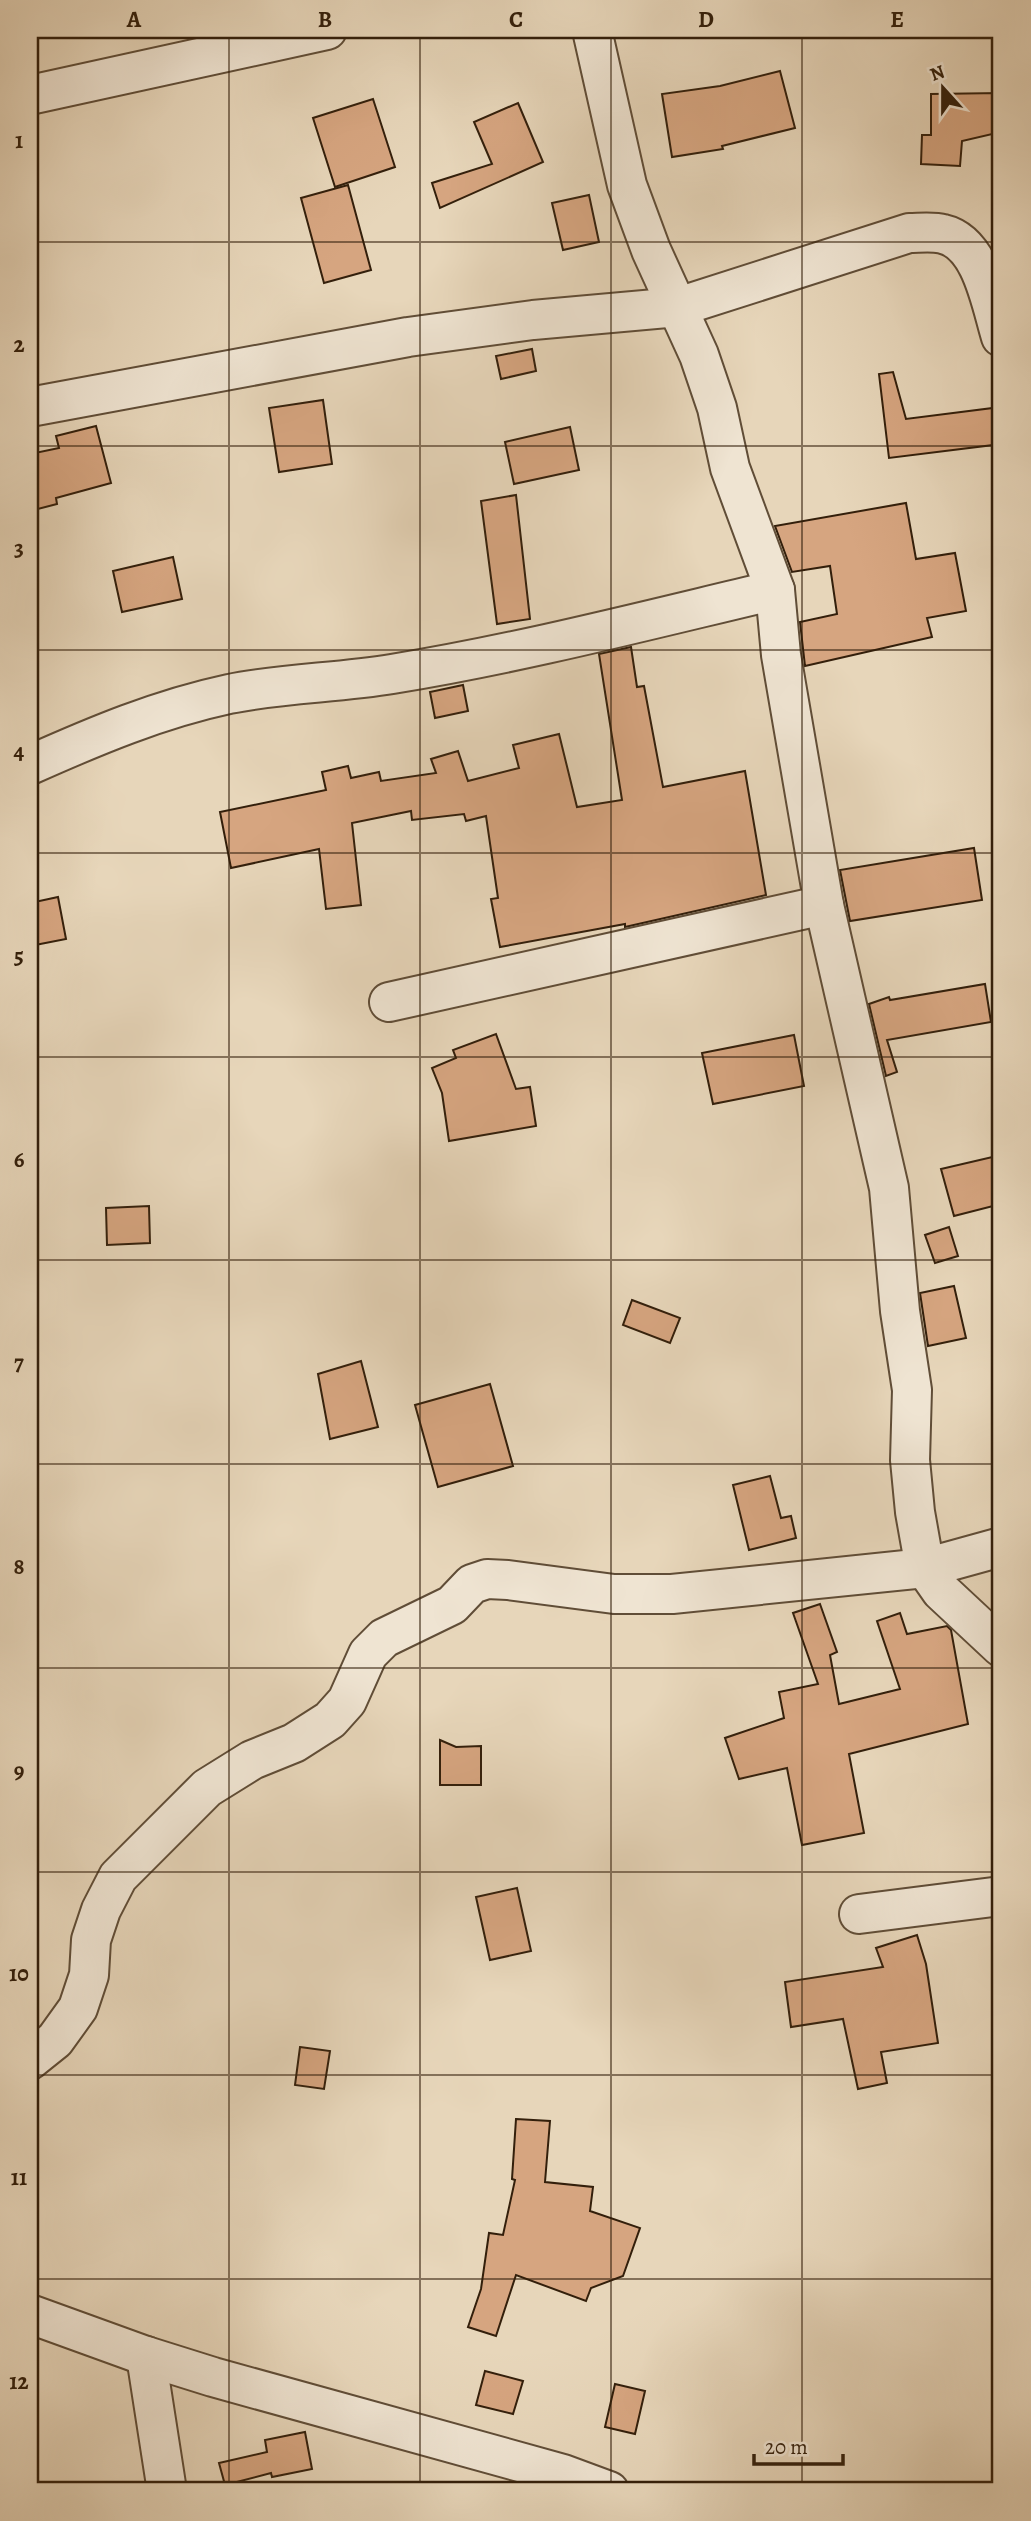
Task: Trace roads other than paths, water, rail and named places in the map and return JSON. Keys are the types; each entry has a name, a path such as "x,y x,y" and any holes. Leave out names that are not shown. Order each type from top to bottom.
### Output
{"street":[{"path":"30,94 321,30"},
{"path":"623,30 595,45 627,184 650,250 678,307 717,408 730,468 775,590 781,655 824,905 888,1188 912,1390 911,1460 915,1512 925,1568 941,1591 1001,1647"},
{"path":"30,407 408,337 533,320 678,307 909,233 944,234 966,247 981,275 1001,337"},
{"path":"30,765 111,729 205,700 232,694 391,674 545,645 775,590"},
{"path":"389,1002 824,905"},
{"path":"30,2060 55,2040 78,2008 89,1975 91,1940 101,1910 118,1877 207,1788 252,1760 294,1743 330,1720 347,1701 368,1654 384,1638 452,1605 472,1584 487,1579 508,1580 614,1594 672,1594 925,1568 1001,1547"},
{"path":"859,1914 1001,1896"},
{"path":"30,2314 146,2356 537,2467 609,2491"},
{"path":"146,2356 167,2491"}]}
